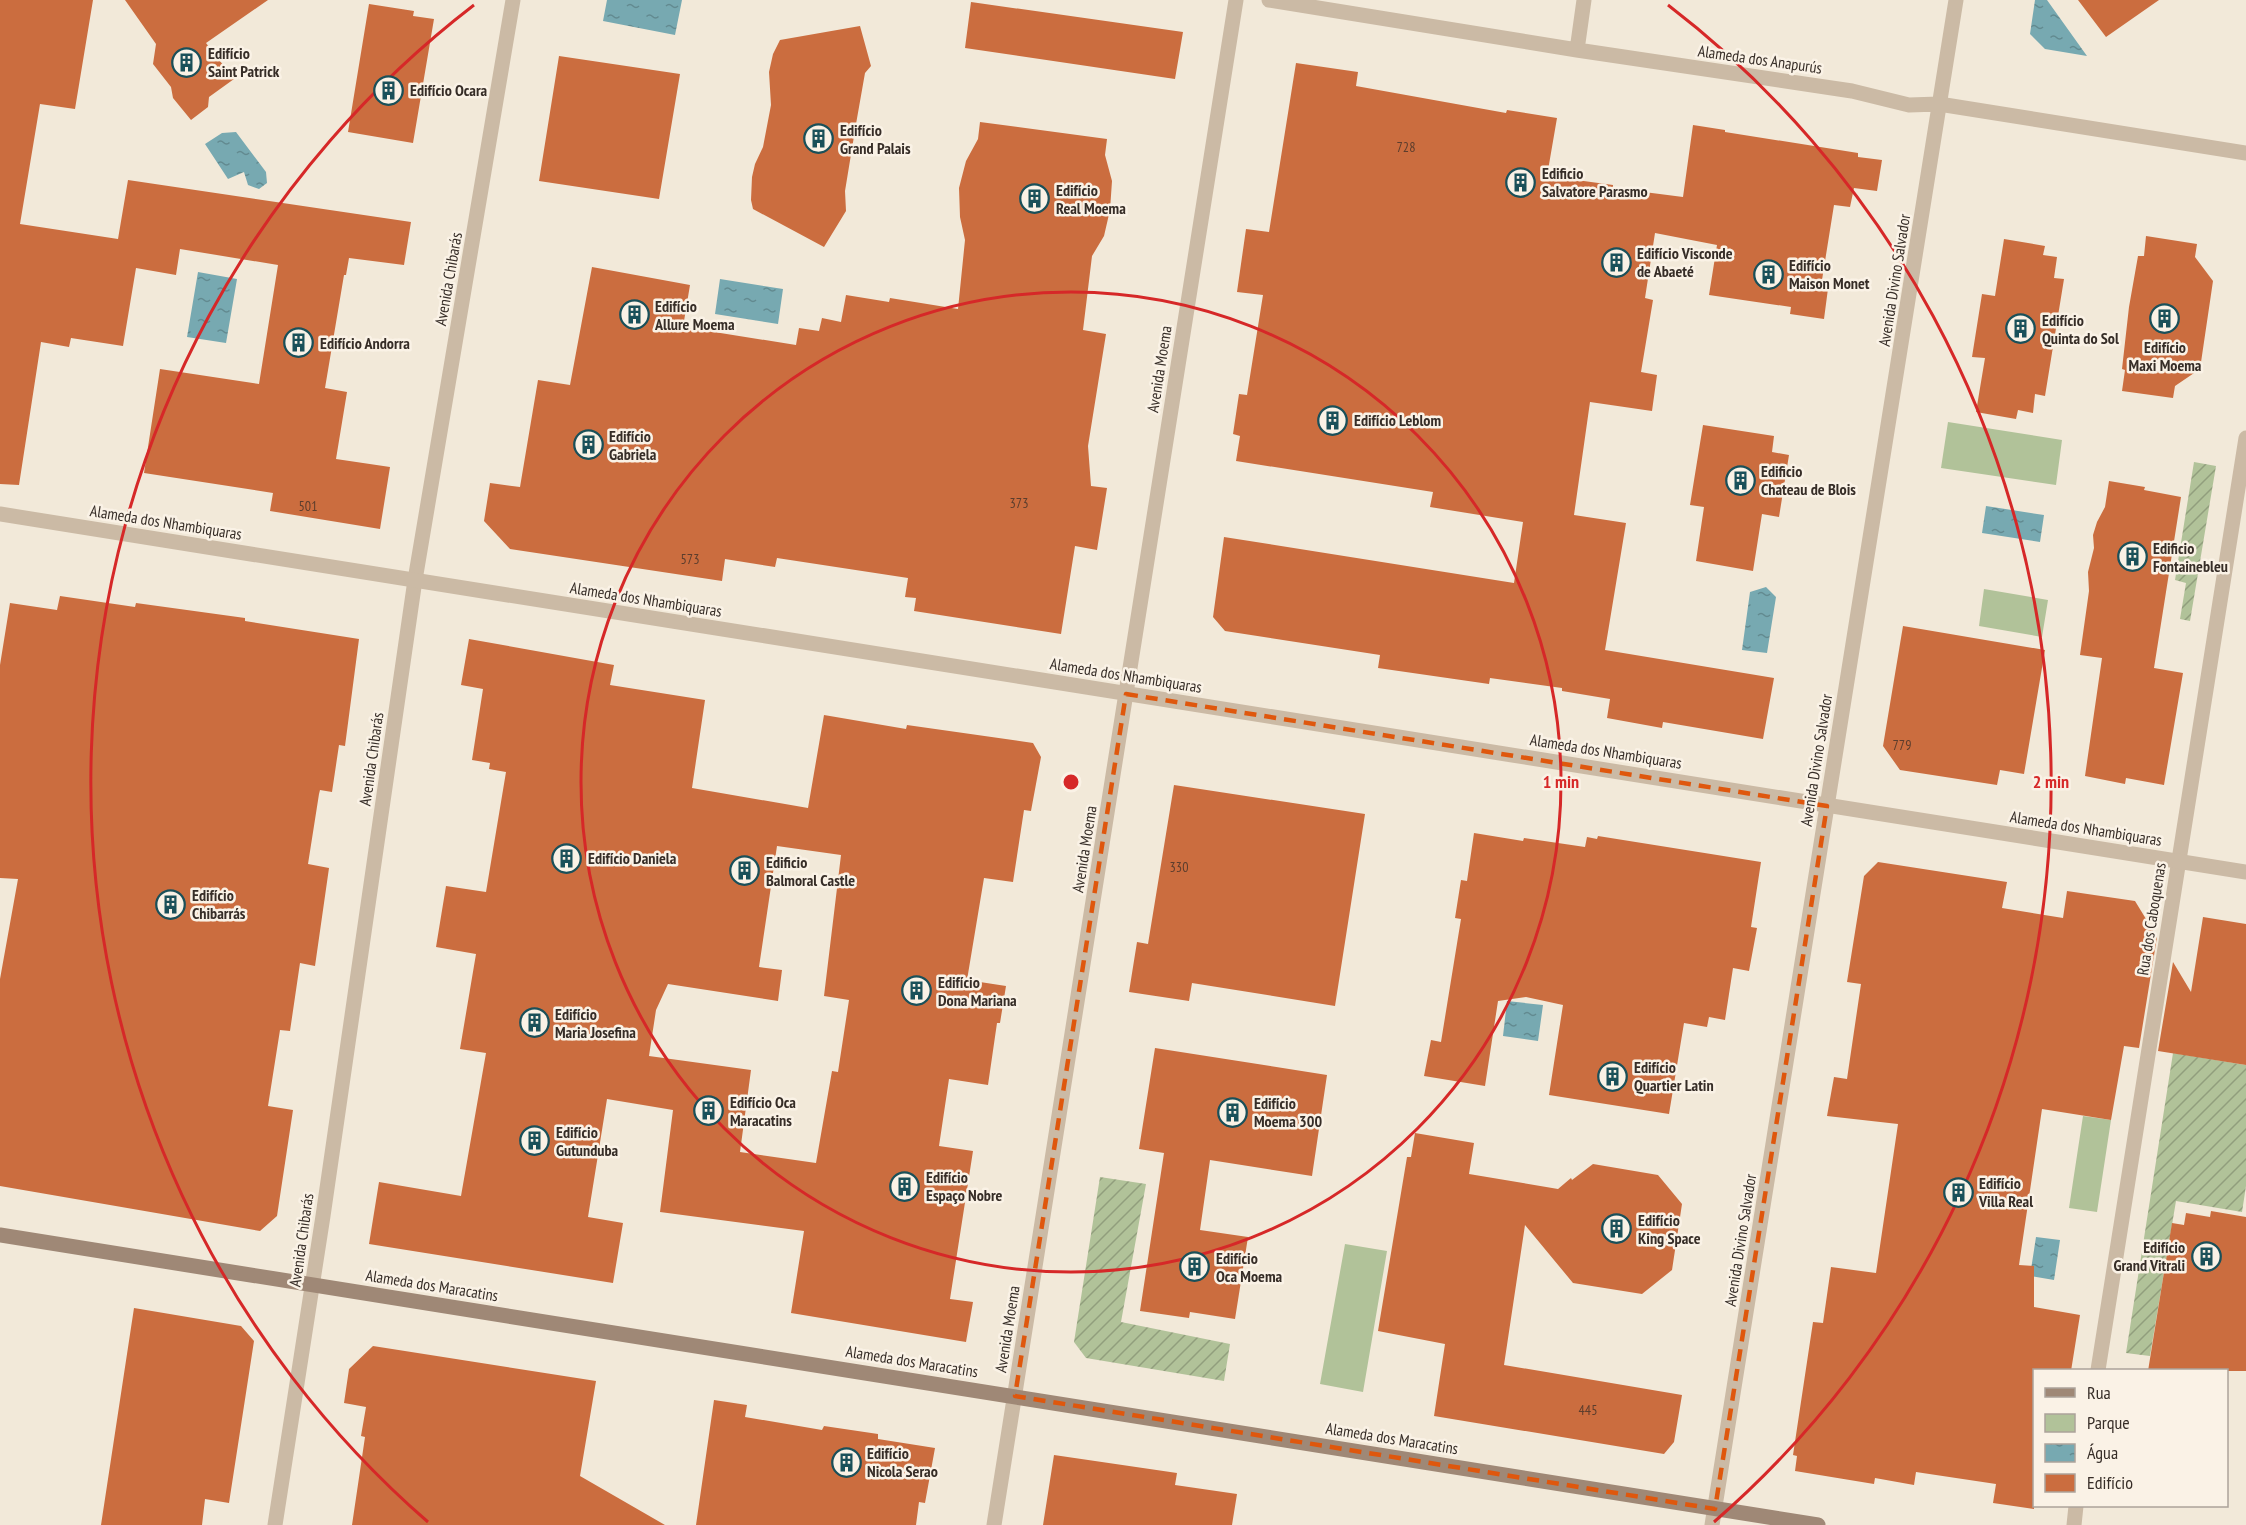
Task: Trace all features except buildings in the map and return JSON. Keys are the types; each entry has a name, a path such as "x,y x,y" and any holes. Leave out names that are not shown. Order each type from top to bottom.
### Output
{"main road":[{"name":"Alameda dos Maracatins","path":"0,1235 1818,1525"}],"street":[{"name":"Avenida Chibarás","path":"275,1525 313,1284 415,580 513,0"},
{"name":"Avenida Moema","path":"994,1525 1236,0"},
{"name":"Alameda dos Anapurús","path":"1269,0 1576,50 1852,91 1909,105 1939,104 2246,153"},
{"path":"1576,50 1584,0"},
{"name":"Avenida Divino Salvador","path":"1712,1525 1956,0"},
{"name":"Rua dos Caboquenas","path":"2098,1369 2246,438"},
{"name":"Alameda dos Nhambiquaras","path":"0,514 2246,872"},
{"path":"2074,1525 2076,1507"}],"highlighted area":[{"path":"1126,694 1827,806 1715,1509 1015,1396"}],"green space":[{"path":"1948,422 2062,440 2056,485 1941,468"},
{"path":"2194,462 2216,466 2190,621 2180,619 2186,583 2175,580"},
{"path":"1984,589 2048,600 2042,637 1979,626"},
{"path":"2173,1053 2246,1065 2246,1186 2242,1212 2176,1201 2150,1356 2126,1353"},
{"path":"2083,1116 2111,1120 2097,1212 2069,1208"},
{"path":"1100,1177 1146,1184 1121,1322 1230,1344 1224,1381 1086,1358 1074,1342"},
{"path":"1345,1244 1387,1251 1363,1392 1320,1384"}],"water":[{"path":"607,0 682,0 675,35 603,21"},
{"path":"2035,0 2047,0 2087,56 2045,49 2030,34"},
{"path":"236,132 266,172 267,183 259,189 248,185 244,172 228,179 205,144 222,133"},
{"path":"198,272 237,279 226,343 187,337"},
{"path":"720,279 783,289 778,324 715,314"},
{"path":"1986,506 2044,515 2040,542 1982,533"},
{"path":"1766,587 1776,597 1767,653 1742,650 1750,592"},
{"path":"1507,1001 1543,1005 1538,1041 1503,1036"},
{"path":"2036,1237 2060,1240 2054,1280 2030,1276"}],"place":[{"name":"Edifício Saint Patrick","path":"187,62"},
{"name":"Edifício Ocara","path":"389,90"},
{"name":"Edifício Grand Palais","path":"819,139"},
{"name":"Edificio Salvatore Parasmo","path":"1521,182"},
{"name":"Edifício Real Moema","path":"1035,199"},
{"name":"Edifício Visconde de Abaeté","path":"1616,262"},
{"name":"Edifício Maison Monet","path":"1768,274"},
{"name":"Edifício Allure Moema","path":"634,315"},
{"name":"Edifício Maxi Moema","path":"2165,319"},
{"name":"Edifício Quinta do Sol","path":"2021,329"},
{"name":"Edifício Andorra","path":"299,343"},
{"name":"Edifício Leblom","path":"1333,420"},
{"name":"Edifício Gabriela","path":"588,445"},
{"name":"Edificio Chateau de Blois","path":"1740,480"},
{"name":"Edificio Fontainebleu","path":"2132,557"},
{"name":"Edifício Daniela","path":"567,858"},
{"name":"Edificio Balmoral Castle","path":"745,871"},
{"name":"Edifício Chibarrás","path":"171,904"},
{"name":"Edifício Dona Mariana","path":"917,991"},
{"name":"Edifício Maria Josefina","path":"534,1023"},
{"name":"Edifício Quartier Latin","path":"1613,1076"},
{"name":"Edifício Oca Maracatins","path":"709,1111"},
{"name":"Edifício Moema 300","path":"1233,1112"},
{"name":"Edifício Gutunduba","path":"535,1141"},
{"name":"Edifício Espaço Nobre","path":"905,1186"},
{"name":"Edifício Villa Real","path":"1958,1192"},
{"name":"Edifício King Space","path":"1617,1229"},
{"name":"Edifício Grand Vitrali","path":"2206,1256"},
{"name":"Edifício Oca Moema","path":"1195,1267"},
{"name":"Edifício Nicola Serao","path":"846,1462"}]}
